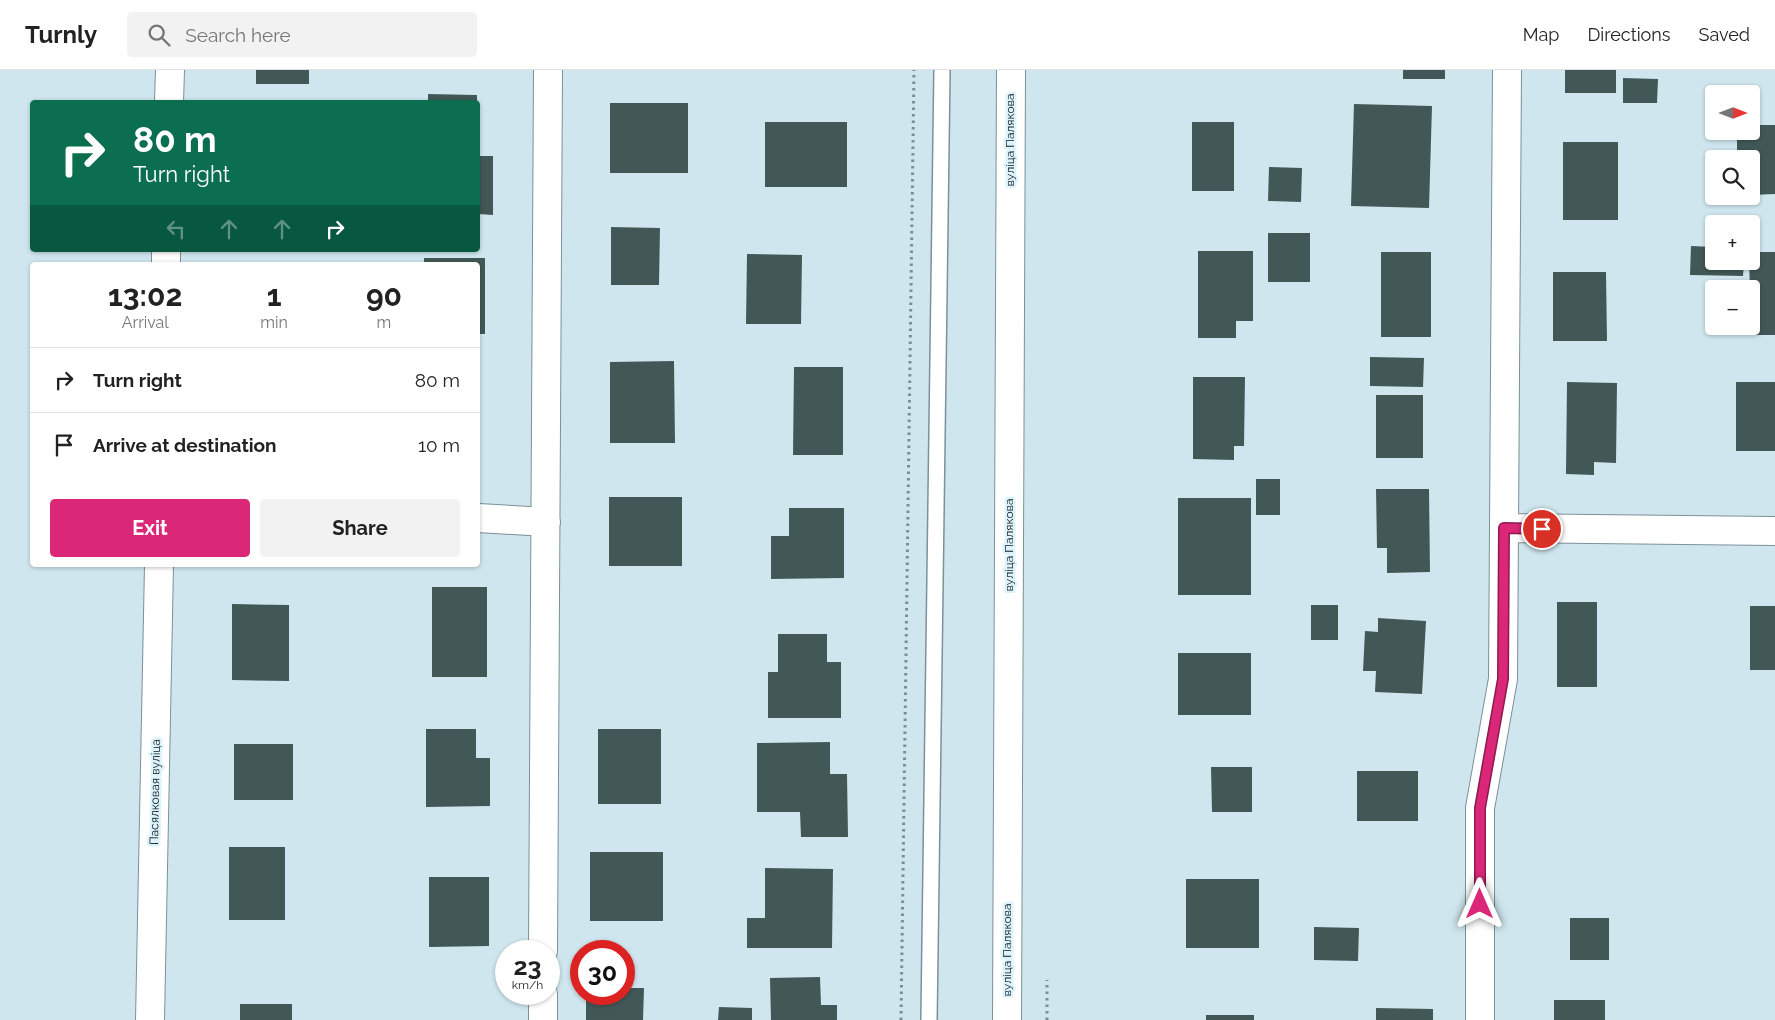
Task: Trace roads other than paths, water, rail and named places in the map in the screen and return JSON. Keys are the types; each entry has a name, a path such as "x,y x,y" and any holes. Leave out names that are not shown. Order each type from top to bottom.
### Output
{"street":[{"path":"169,100 170,70"},
{"path":"543,940 548,70"},
{"name":"вуліца Палякова","path":"1007,1020 1011,70"},
{"path":"1480,1020 1480,808 1503,679 1507,70"},
{"path":"480,518 546,522"},
{"path":"1504,528 1775,531"},
{"name":"Пасялковая вуліца","path":"150,1020 159,567"},
{"path":"543,1005 543,1020"}],"lane":[{"path":"928,1020 942,70"}]}
